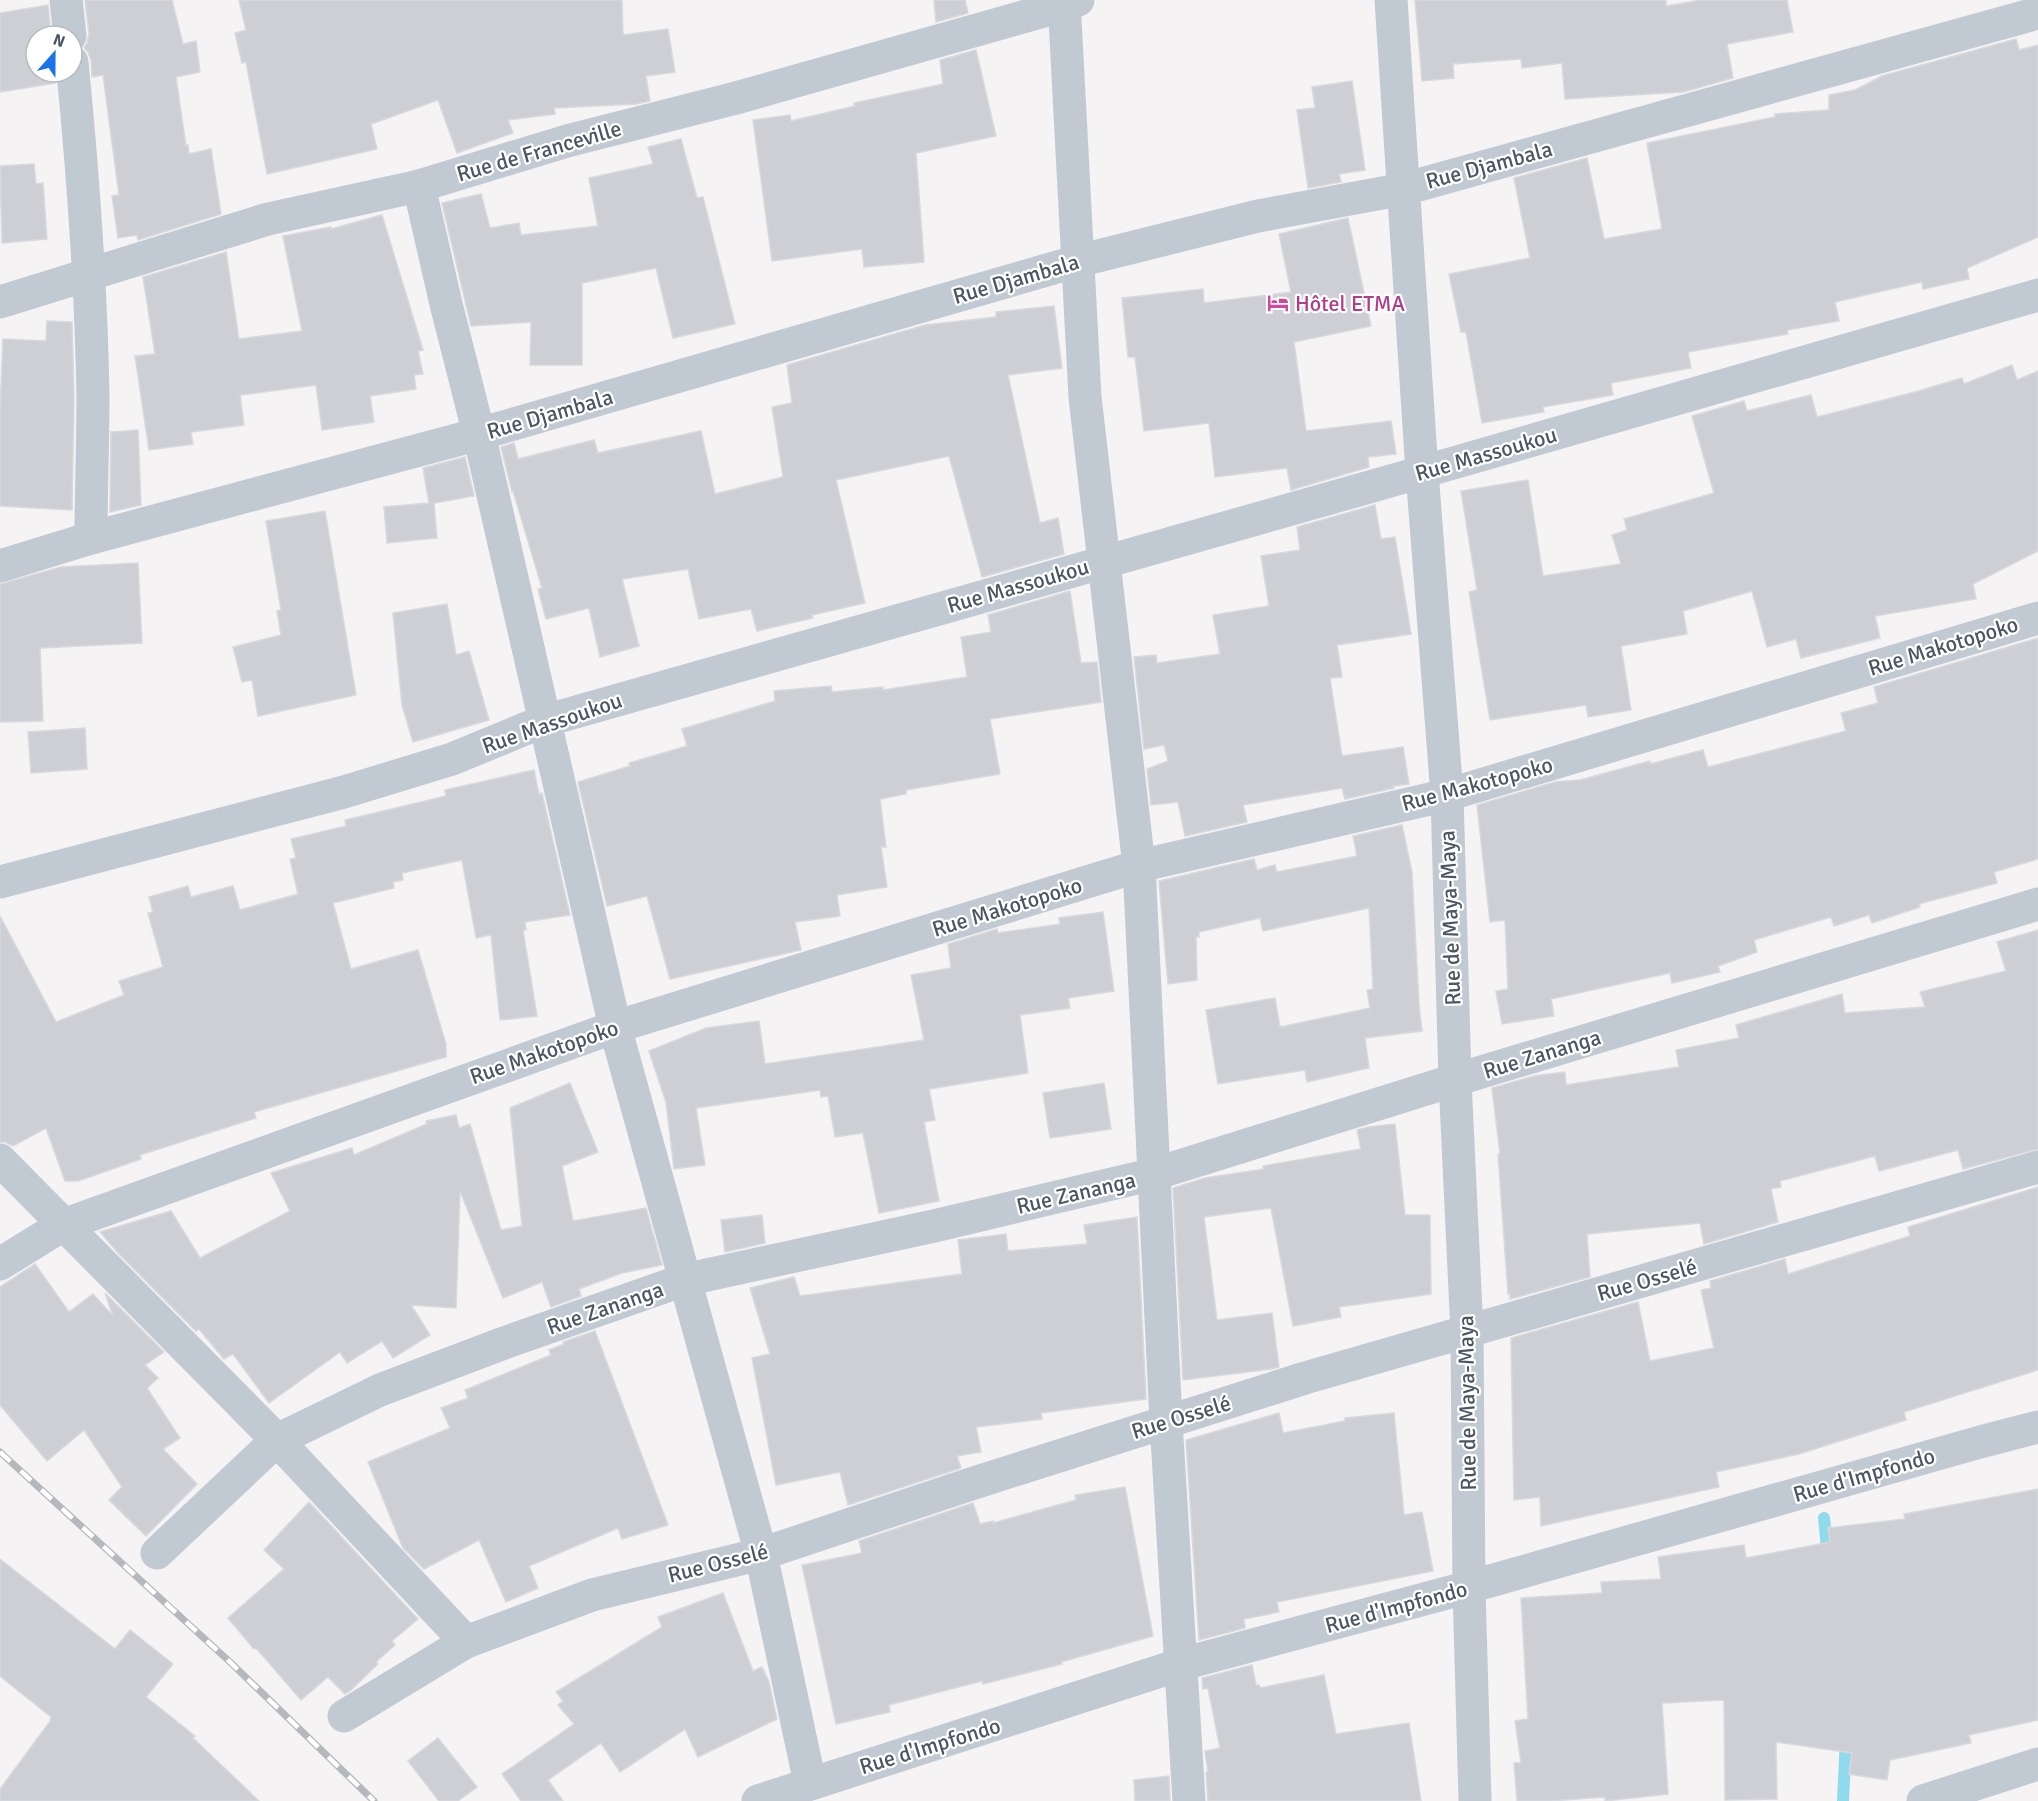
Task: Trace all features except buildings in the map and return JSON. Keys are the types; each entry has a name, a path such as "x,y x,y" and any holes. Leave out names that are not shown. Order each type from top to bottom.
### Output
{"street":[{"path":"66,0 69,24"},
{"name":"Rue de Maya-Maya","path":"1391,0 1422,472 1447,795 1455,1080 1467,1333 1469,1587 1475,1801"},
{"path":"1069,2 1085,397 1139,866 1166,1421 1189,1801"},
{"name":"Rue de Franceville","path":"0,302 268,219 419,186 567,141 736,98 1069,2"},
{"name":"Rue Djambala","path":"0,566 91,538 479,434 1078,261 1258,216 1404,189 2038,13"},
{"path":"74,84 88,275 93,396 91,538"},
{"path":"419,186 479,434 615,1027 761,1554 810,1783"},
{"name":"Rue Massoukou","path":"0,882 344,792 452,759 544,721 2038,295"},
{"name":"Rue Makotopoko","path":"0,1264 63,1225 615,1027 1139,866 1447,795 2038,618"},
{"name":"Rue Zananga","path":"157,1553 277,1440 380,1390 504,1343 684,1280 934,1226 1154,1174 1455,1080 2038,904"},
{"path":"0,1160 277,1440 466,1642"},
{"name":"Rue Osselé","path":"344,1716 466,1642 592,1595 761,1554 1166,1421 1305,1378 2038,1167"},
{"name":"Rue d'Impfondo","path":"758,1801 1182,1664 1469,1587 2038,1427"},
{"path":"1923,1801 2038,1764"}],"waterway":[{"path":"1824,1518 1828,1559"},
{"path":"1843,1801 1846,1737"}],"railway":[{"path":"0,1452 230,1662 374,1801"}],"place":[{"name":"Hôtel ETMA","path":"1278,303"}]}
